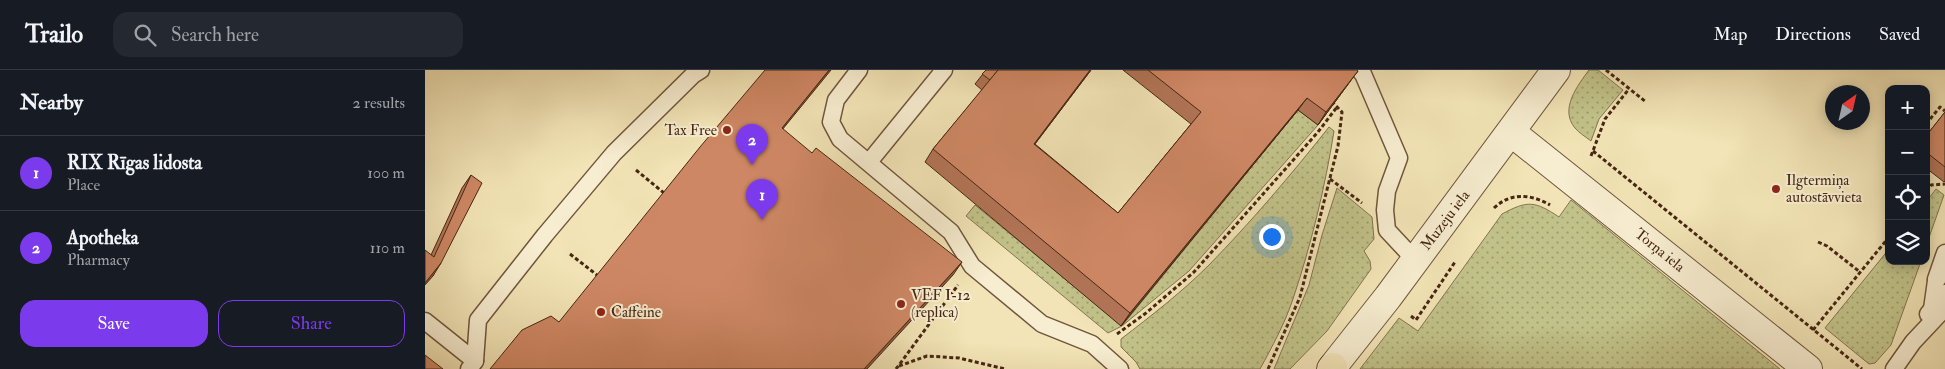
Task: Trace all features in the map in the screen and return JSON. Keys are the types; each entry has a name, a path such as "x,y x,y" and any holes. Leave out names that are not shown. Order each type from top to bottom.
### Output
{"street":[{"name":"Muzeju iela","path":"1332,368 1556,70"},
{"name":"Torņa iela","path":"1511,132 1808,369"}],"lane":[{"path":"859,70 836,100 831,122 840,139 951,232 972,266 1042,324 1093,344 1120,369"},
{"path":"869,162 944,70"},
{"path":"1359,70 1363,74 1399,158 1387,191 1385,210 1387,230 1415,260"},
{"path":"472,365 478,320 545,235 614,153 694,72"},
{"path":"1894,369 1938,309 1945,253"},
{"path":"425,321 472,365"}],"path":[{"path":"1606,70 1646,102"},
{"path":"1629,89 1605,119 1593,151 1861,369"},
{"path":"1268,369 1300,297 1338,146 1342,112 1333,103"},
{"path":"1101,352 1115,336 1146,313 1194,272 1318,132 1337,107"},
{"path":"1930,119 1940,108 1945,112"},
{"path":"636,170 664,193"},
{"path":"1931,185 1945,184"},
{"path":"1817,242 1827,246 1860,272"},
{"path":"1813,330 1885,242"},
{"path":"570,254 597,275"},
{"path":"897,368 972,266"},
{"path":"897,368 927,356 959,358 1005,369"}],"green space":[{"path":"1589,70 1598,70 1623,90 1599,119 1591,141 1575,128 1569,113 1569,105 1572,98"},
{"path":"1298,110 1318,125 1189,271 1122,326"},
{"path":"1329,127 1334,131 1322,195 1306,258 1286,317 1260,369 1140,369 1136,362 1121,347 1121,339 1155,313 1209,265 1271,198"},
{"path":"1337,188 1372,217 1374,239 1364,251 1370,261 1371,269 1327,331 1290,369 1274,369 1309,285"},
{"path":"1936,189 1944,195 1930,235 1930,220 1930,197"},
{"path":"1571,200 1780,369 1360,369 1399,318 1418,331 1502,214 1519,206 1531,204 1544,208 1559,217"},
{"path":"975,205 1122,326 1108,333 966,216"},
{"path":"1885,254 1885,265 1920,265 1891,345 1875,363 1869,364 1825,328"}],"building":[{"path":"765,70 829,70 782,128 812,153 816,148 962,262 864,369 490,369 522,330 551,316 559,322 700,147"},
{"path":"986,70 998,70 990,80 982,74"},
{"path":"998,70 1090,70 1034,144 1118,213 1201,112 1148,70 1358,71 1326,112 1307,98 1130,313 933,149"},
{"path":"1945,112 1945,167 1930,155 1930,131"},
{"path":"471,175 482,183 441,263 425,283 425,250 434,257"},
{"path":"425,355 443,369 425,369"}],"place":[{"name":"Tax Free","path":"727,130"},
{"name":"Apotheka","path":"752,165"},
{"name":"Ilgtermiņa autostāvvieta","path":"1776,189"},
{"name":"RIX Rīgas lidosta","path":"762,220"},
{"name":"VEF I-12 (replica)","path":"901,304"},
{"name":"Caffeine","path":"601,312"}]}
